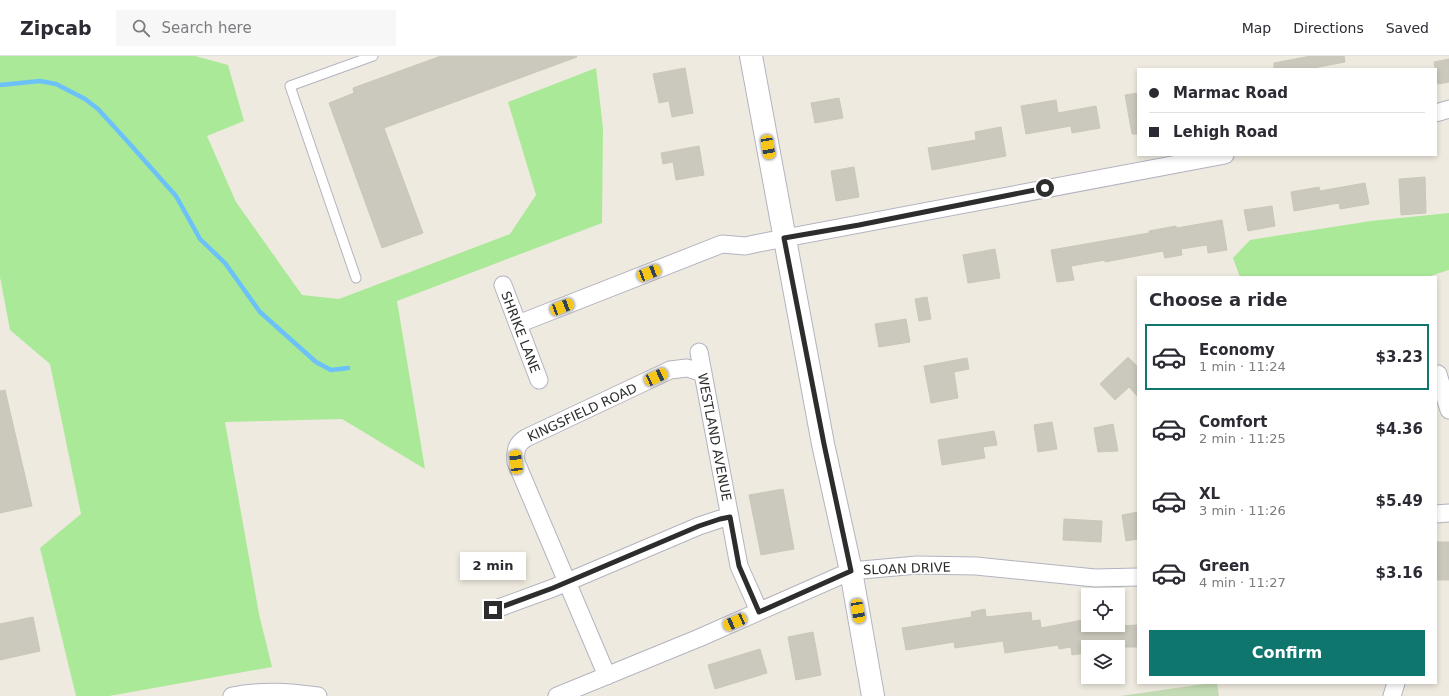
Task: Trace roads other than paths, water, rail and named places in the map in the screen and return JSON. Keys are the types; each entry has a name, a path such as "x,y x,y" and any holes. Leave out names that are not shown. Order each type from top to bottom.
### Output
{"street":[{"path":"751,56 784,238 824,444 851,571 873,696"},
{"path":"1437,113 1449,109"},
{"path":"518,324 722,244 745,246 1220,156"},
{"name":"SHRIKE LANE","path":"503,285 539,380"},
{"name":"WESTLAND AVENUE","path":"699,352 739,566 759,612"},
{"name":"KINGSFIELD ROAD","path":"607,676 516,462 515,452 517,446 526,438 670,370 687,368 702,373"},
{"path":"1438,374 1449,410"},
{"path":"1437,514 1449,513"},
{"path":"493,610 567,582 699,526 730,517"},
{"name":"SLOAN DRIVE","path":"556,696 699,638 851,571 917,565 969,566 1095,578 1137,577"},
{"path":"1392,696 1396,684"},
{"path":"232,696 249,693 278,692 318,696"}],"lane":[{"path":"356,278 290,86 373,56"}],"waterway":[{"path":"0,85 40,81 56,84 85,99 98,109 176,196 200,239 225,263 260,312 316,362 331,370 348,368"}]}
